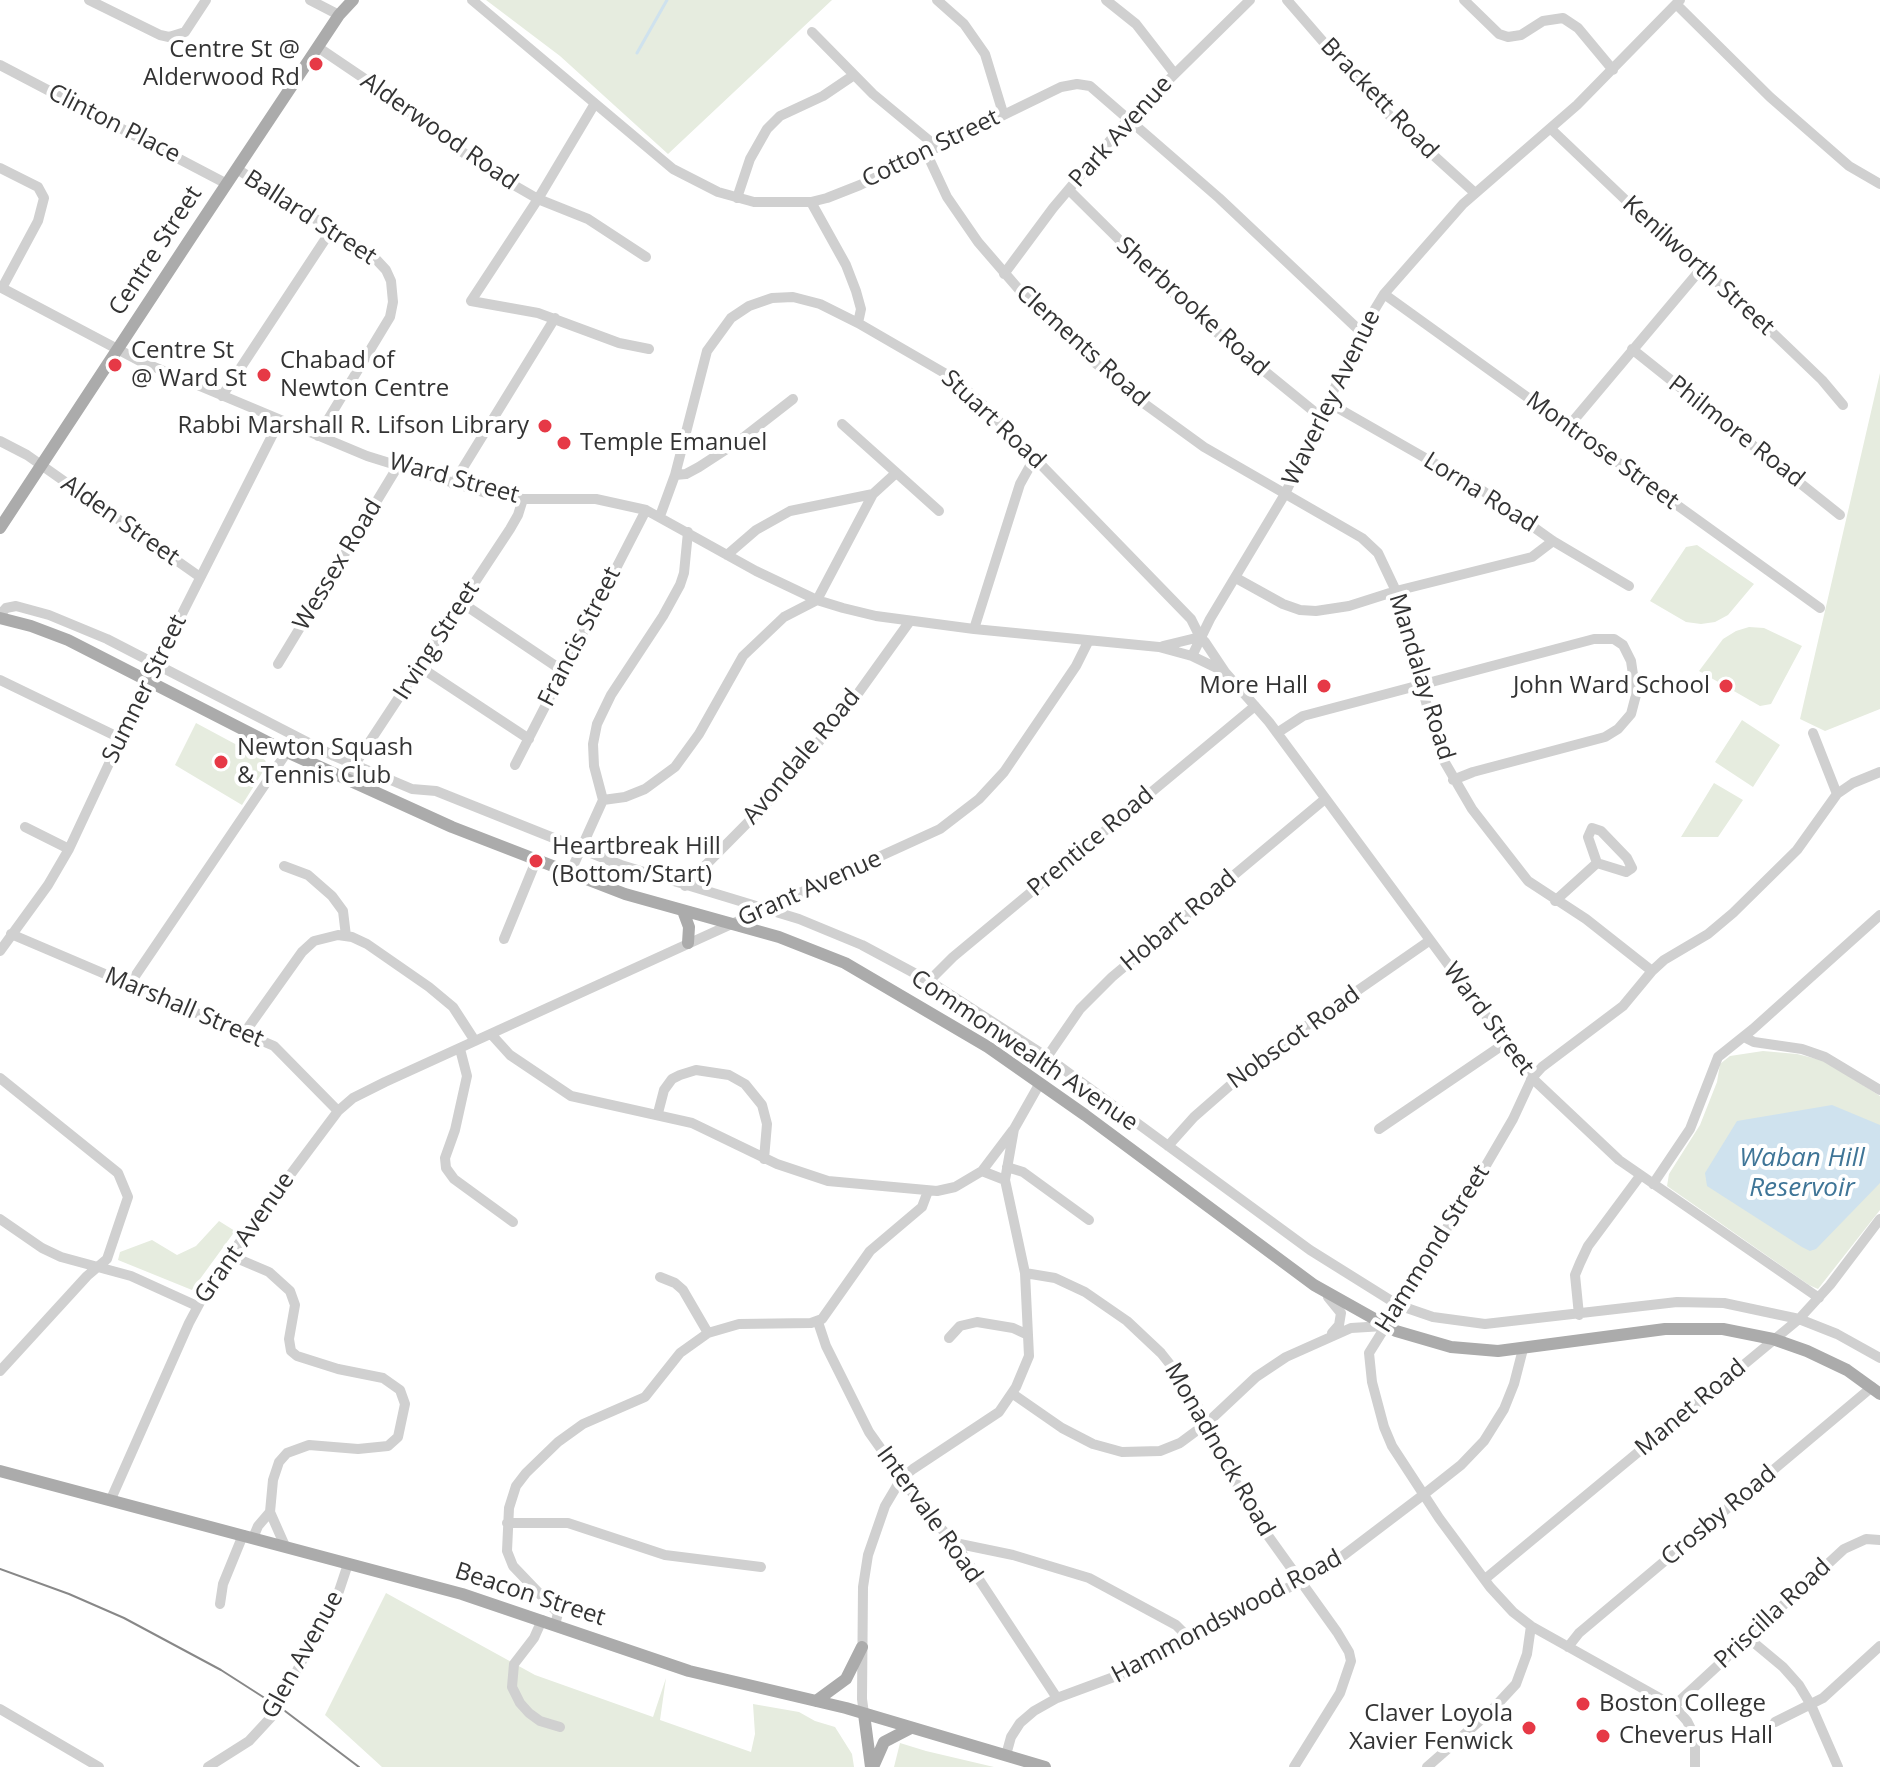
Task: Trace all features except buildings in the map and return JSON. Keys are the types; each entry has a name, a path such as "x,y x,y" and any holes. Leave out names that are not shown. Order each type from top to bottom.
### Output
{"main road":[{"name":"Centre Street","path":"0,528 339,15 353,0"},
{"name":"Commonwealth Avenue","path":"0,617 68,640 287,752 406,807 536,861 630,896 788,940 845,963 937,1015 1040,1083 1314,1285 1409,1337 1451,1347 1490,1350 1523,1349 1649,1331 1697,1327 1723,1329 1773,1339 1830,1361 1876,1391"},
{"path":"683,911 689,927 688,943"},
{"name":"Beacon Street","path":"0,1471 475,1598 698,1674 816,1701 1045,1767"},
{"path":"816,1701 844,1681 862,1647"},
{"path":"864,1714 872,1767"},
{"path":"872,1767 883,1743 911,1728"}],"street":[{"path":"89,0 169,37 185,32 206,0"},
{"path":"310,0 339,15"},
{"name":"Cotton Street","path":"472,0 594,105 686,178 754,202 811,202 860,185 1061,87 1077,84 1090,86 1238,215 1361,332"},
{"path":"937,0 964,24 985,54 1003,113"},
{"path":"1106,0 1136,24 1174,73"},
{"name":"Park Avenue","path":"1004,274 1129,118 1250,0"},
{"name":"Brackett Road","path":"1287,0 1378,105 1475,193"},
{"path":"1464,0 1499,34 1508,37 1521,35 1543,21 1563,18 1578,28 1613,70"},
{"path":"1678,2 1770,97 1849,166 1880,184"},
{"name":"Waverley Avenue","path":"1192,656 1200,637 1285,494 1361,332 1384,294 1445,222 1551,129 1678,2"},
{"path":"812,32 931,149"},
{"name":"Alderwood Road","path":"319,48 390,96 450,144 538,199 588,219 646,257"},
{"name":"Clinton Place","path":"0,65 227,184"},
{"path":"737,198 750,159 767,129 780,116 823,96 854,75"},
{"path":"594,105 538,199 471,301 555,318 619,343 649,349"},
{"name":"Kenilworth Street","path":"1551,129 1750,311 1822,380 1843,405"},
{"name":"Clements Road","path":"931,149 935,174 963,222 1004,274 1082,352 1142,402 1224,460 1285,494"},
{"path":"0,168 38,187 44,198 38,221 1,288"},
{"name":"Ballard Street","path":"237,169 380,262 389,275 393,302 386,325 318,436"},
{"name":"Sherbrooke Road","path":"1069,190 1192,312 1322,418"},
{"path":"811,202 846,265 861,309 858,323"},
{"path":"222,396 332,229"},
{"path":"1568,427 1701,269"},
{"name":"Ward Street","path":"1,288 118,349 318,436 453,484 523,499 596,499 646,510 817,600 876,616 910,621 1088,642 1159,647 1192,656 1225,672"},
{"name":"Montrose Street","path":"1384,294 1820,608"},
{"name":"Stuart Road","path":"660,516 675,475 707,351 731,318 749,306 772,298 793,297 820,304 858,323 953,378 1035,457 1191,619 1200,637"},
{"path":"453,484 555,318"},
{"name":"Philmore Road","path":"1632,349 1840,515"},
{"path":"675,475 686,474 725,450 793,399"},
{"name":"Lorna Road","path":"1329,403 1483,491 1553,541 1629,586"},
{"name":"Sumner Street","path":"0,951 48,885 69,849 148,681 280,420"},
{"path":"842,424 939,511"},
{"name":"Alden Street","path":"0,441 40,465 200,577"},
{"path":"974,629 1020,484 1035,457"},
{"name":"Wessex Road","path":"278,664 398,466"},
{"path":"603,800 635,793 668,773 693,744 743,656 784,617 817,600 873,494 896,473"},
{"path":"727,555 756,530 790,511 873,494"},
{"name":"Mandalay Road","path":"1285,494 1362,538 1378,553 1396,591 1440,754 1453,780 1524,878 1586,919 1652,971"},
{"name":"Irving Street","path":"347,780 516,519 523,499"},
{"name":"Francis Street","path":"515,765 646,510"},
{"path":"603,800 593,756 597,724 611,695 680,585 688,532"},
{"path":"1236,578 1283,604 1307,611 1349,606 1532,557 1553,541"},
{"path":"462,603 563,671"},
{"name":"Commonwealth Avenue","path":"0,617 6,608 16,606 38,611 99,635 355,764 412,789 432,789 580,849 685,886 802,920 862,945 929,981 1047,1057 1310,1250 1398,1305 1433,1317 1467,1323 1502,1323 1639,1305 1706,1302 1758,1309 1799,1319 1837,1334 1880,1358"},
{"name":"Avondale Road","path":"685,886 775,795 854,699 910,621"},
{"name":"Ward Street","path":"1159,647 1200,637 1277,733 1532,1078 1600,1144 1640,1176 1819,1298"},
{"path":"1277,733 1303,716 1594,639 1614,639 1626,648 1636,697 1628,718 1616,731 1605,737 1453,780"},
{"name":"Grant Avenue","path":"111,1499 197,1306 229,1255 338,1111 353,1098 385,1082 940,829 979,799 1016,755 1076,666 1088,642"},
{"path":"420,667 529,739"},
{"path":"0,680 120,738"},
{"name":"Prentice Road","path":"929,981 953,957 1255,706"},
{"path":"1813,733 1837,794"},
{"path":"129,985 287,752"},
{"path":"1532,1078 1542,1067 1623,1006 1652,971 1708,934 1733,913 1797,850 1837,794 1853,783 1880,772"},
{"path":"406,807 412,789"},
{"name":"Hobart Road","path":"1047,1057 1080,1009 1112,977 1325,799"},
{"path":"570,873 603,800"},
{"path":"25,827 69,849"},
{"path":"1594,827 1627,858 1632,868 1626,872 1597,863 1588,837 1594,827"},
{"path":"504,939 536,861"},
{"path":"1555,901 1597,863"},
{"path":"284,866 308,875 332,896 343,911 346,936"},
{"path":"800,893 802,920"},
{"path":"1653,1184 1690,1129 1716,1059 1880,915"},
{"name":"Marshall Street","path":"11,934 274,1046 338,1111"},
{"path":"245,1032 307,946 322,938 346,936 367,944 429,987 453,1007 475,1041"},
{"name":"Nobscot Road","path":"1168,1146 1194,1117 1266,1054 1429,941"},
{"path":"491,1034 510,1055 564,1092 586,1100 658,1113 711,1131 764,1159 828,1181 928,1191 950,1189 982,1171 1014,1129 1040,1083"},
{"path":"1744,1037 1754,1042 1802,1049 1825,1057 1879,1088"},
{"path":"1379,1129 1504,1044"},
{"path":"460,1049 466,1082 445,1158 446,1168 454,1179 513,1222"},
{"path":"658,1113 664,1090 672,1079 696,1070 729,1075 743,1082 762,1105 767,1124 764,1159"},
{"path":"0,1078 118,1173 128,1197 107,1259 0,1371"},
{"name":"Hammond Street","path":"1532,1078 1485,1167 1369,1353 1372,1382 1392,1446 1423,1495 1485,1579 1513,1612 1531,1626 1674,1706 1695,1737 1695,1767"},
{"path":"864,1714 863,1587 868,1555 885,1506 901,1479 923,1461 991,1418 1013,1394 1029,1356 1025,1273 1005,1180 1014,1129"},
{"path":"1007,1167 1023,1172 1089,1220"},
{"path":"982,1171 1005,1180"},
{"path":"1579,1315 1575,1275 1580,1263 1588,1246 1640,1176"},
{"path":"555,1625 558,1613 511,1562 506,1544 507,1523 516,1486 537,1461 583,1424 645,1397 680,1353 708,1333 739,1324 818,1322 827,1315 870,1251 922,1207 928,1191"},
{"path":"0,1219 42,1248 61,1257 131,1276 197,1306"},
{"name":"Manet Road","path":"1485,1579 1799,1319 1880,1219"},
{"path":"229,1255 269,1272 290,1291 295,1305 289,1339 291,1351 297,1356 338,1369 383,1378 400,1390 405,1404 398,1437 388,1446 358,1449 309,1445 287,1453 279,1462 273,1480 270,1512 285,1546"},
{"name":"Monadnock Road","path":"1025,1273 1064,1282 1127,1321 1173,1367 1207,1423 1251,1512 1349,1652 1351,1661 1348,1674 1329,1713 1294,1767"},
{"path":"660,1277 683,1290 708,1333"},
{"path":"1314,1285 1341,1311 1339,1325 1327,1337"},
{"name":"Intervale Road","path":"818,1322 826,1346 861,1418 928,1515 955,1543 1057,1698"},
{"path":"949,1338 960,1326 977,1322 1013,1328 1028,1335"},
{"path":"1013,1394 1079,1438 1122,1452 1170,1448 1207,1423 1256,1377 1286,1357 1359,1326 1384,1326"},
{"name":"Hammondswood Road","path":"1006,1755 1011,1737 1020,1723 1034,1711 1057,1698 1104,1683 1301,1581 1344,1555 1423,1495 1461,1465 1484,1441 1504,1409 1523,1349"},
{"name":"Crosby Road","path":"1568,1647 1591,1623 1876,1391"},
{"path":"220,1604 223,1584 248,1536 270,1512"},
{"path":"507,1523 568,1523 665,1555 761,1567"},
{"name":"Priscilla Road","path":"1674,1706 1844,1549 1866,1539 1880,1540"},
{"path":"955,1543 1013,1555 1089,1578 1176,1625 1191,1640"},
{"name":"Glen Avenue","path":"208,1767 249,1741 280,1705 339,1591 348,1564"},
{"path":"542,1620 534,1638 514,1664 512,1687 529,1713 540,1721 560,1727"},
{"path":"1427,1767 1491,1711 1516,1684 1527,1654 1531,1626"},
{"path":"1747,1637 1791,1675 1811,1705 1838,1767"},
{"path":"1775,1722 1828,1694 1880,1646"},
{"path":"0,1709 99,1767"}],"shaded area":[{"path":"486,0 832,0 668,154 560,56"},
{"path":"1880,373 1880,709 1825,731 1800,719"},
{"path":"1697,545 1754,584 1728,615 1715,622 1701,624 1686,622 1650,601 1686,547"},
{"path":"1749,627 1764,628 1802,646 1771,704 1760,706 1699,671 1723,639"},
{"path":"1742,720 1780,745 1753,787 1715,762"},
{"name":"Newton Squash & Tennis Club","path":"196,723 265,760 267,765 242,805 175,765"},
{"path":"1714,783 1743,800 1718,837 1681,837"},
{"path":"1763,1051 1797,1054 1825,1061 1880,1096 1880,1210 1818,1289 1667,1186 1669,1174 1700,1125 1717,1082 1720,1064 1730,1056"},
{"path":"219,1221 235,1231 192,1290 118,1260 120,1252 152,1240 177,1255 196,1246"},
{"path":"386,1593 535,1675 653,1717 666,1678 660,1720 751,1752 755,1734 753,1704 799,1712 835,1727 852,1754 854,1767 382,1767 325,1715"},
{"path":"900,1743 926,1751 994,1767 894,1767"}],"water":[{"name":"Waban Hill Reservoir","path":"1832,1105 1880,1125 1880,1183 1816,1249 1810,1251 1802,1247 1707,1186 1705,1173 1737,1121"}],"waterway":[{"path":"637,53 667,0"}],"tram line":[{"path":"0,1569 124,1618 221,1670 285,1711 359,1767"}],"place":[{"name":"Centre St @ Alderwood Rd","path":"316,64"},
{"name":"Centre St @ Ward St","path":"115,365"},
{"name":"Chabad of Newton Centre","path":"264,375"},
{"name":"Rabbi Marshall R. Lifson Library","path":"545,426"},
{"name":"Temple Emanuel","path":"564,443"},
{"name":"More Hall","path":"1324,686"},
{"name":"John Ward School","path":"1726,686"},
{"name":"Newton Squash & Tennis Club","path":"221,762"},
{"name":"Heartbreak Hill (Bottom/Start)","path":"536,861"},
{"name":"Boston College","path":"1583,1704"},
{"name":"Claver Loyola Xavier Fenwick","path":"1529,1728"},
{"name":"Cheverus Hall","path":"1603,1736"}]}
